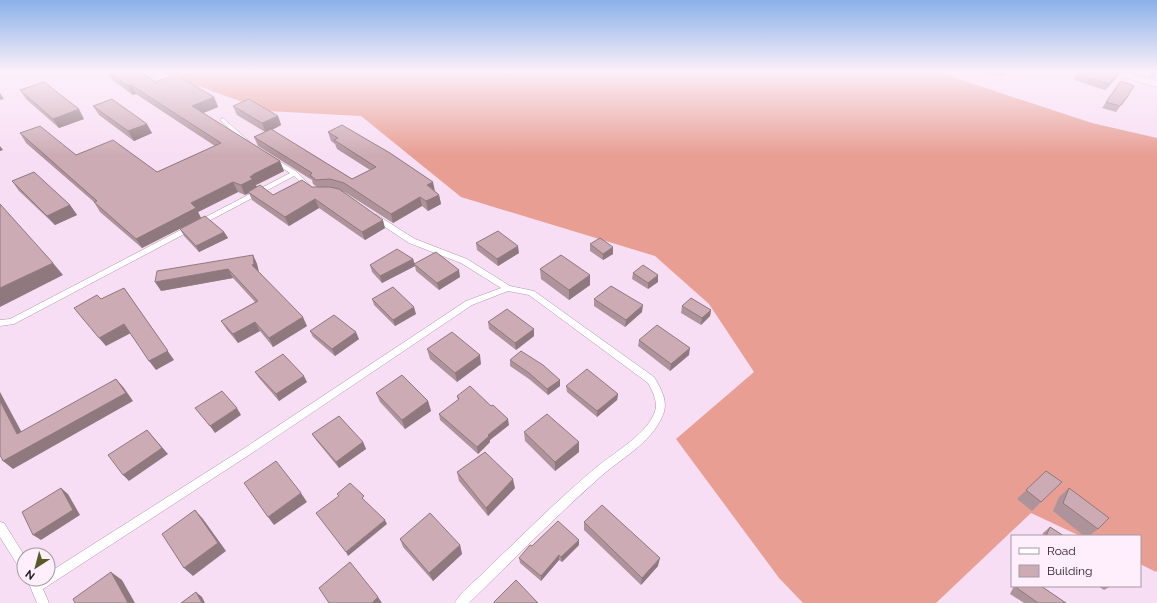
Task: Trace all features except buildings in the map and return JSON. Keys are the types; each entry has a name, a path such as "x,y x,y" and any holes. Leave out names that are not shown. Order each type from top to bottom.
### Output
{"lane":[{"path":"223,120 257,149"},
{"path":"269,157 295,174 317,193"},
{"path":"0,323 11,322 295,174"},
{"path":"370,213 412,241 464,261 508,288 531,293 651,380 659,393 661,403 658,417 642,437 597,473 461,603"},
{"path":"56,569 246,452 469,304 508,288"},
{"path":"0,527 16,552"},
{"path":"36,587 42,603"}],"shaded area":[{"path":"237,100 1023,100 1092,123 1157,138 1156,572 1141,564 1141,535 1078,535 1031,513 936,603 803,603 779,578 676,439 754,372 709,304 655,256 461,197 361,116 267,111"}]}
